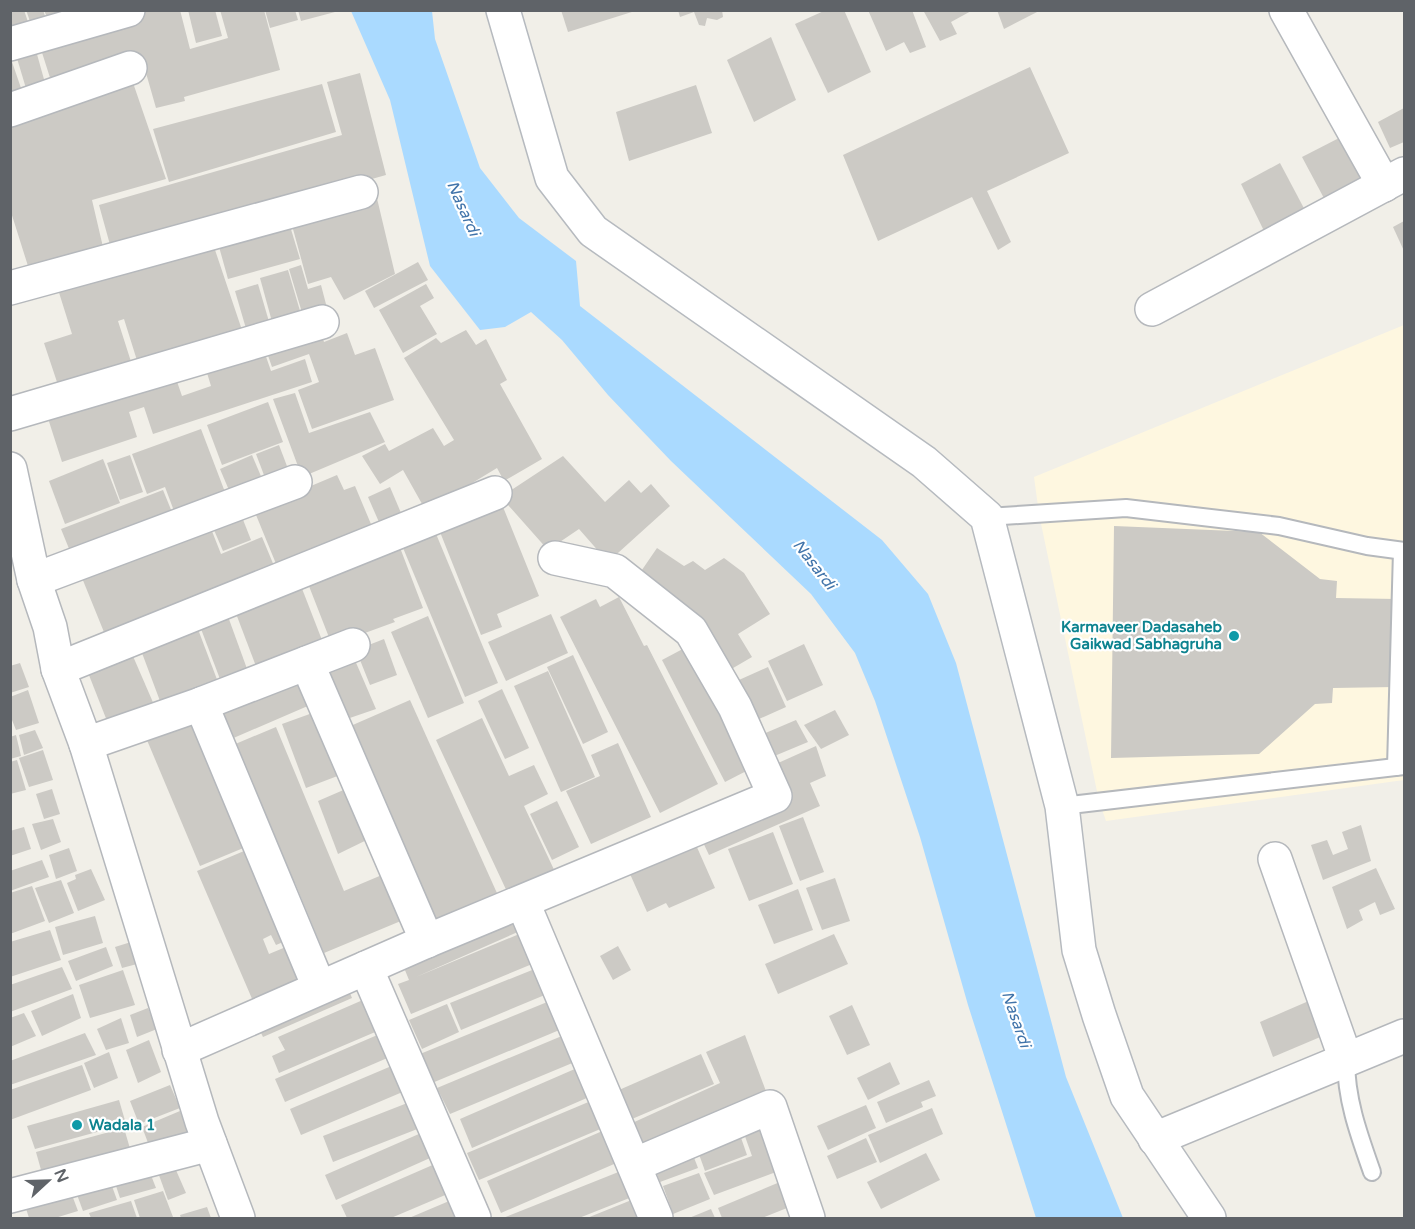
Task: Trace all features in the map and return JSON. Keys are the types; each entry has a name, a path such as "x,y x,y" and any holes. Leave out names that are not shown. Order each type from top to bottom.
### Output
{"street":[{"path":"10,44 128,10"},
{"path":"503,10 552,178 592,231 924,462 987,517 1062,806 1079,950 1127,1096 1209,1218"},
{"path":"1152,309 1394,179 1286,10"},
{"path":"10,110 130,68"},
{"path":"10,288 361,192"},
{"path":"10,414 322,322"},
{"path":"10,469 34,580 50,627 58,669 86,744 179,1050 210,1144 238,1218"},
{"path":"34,580 295,482"},
{"path":"58,669 495,493"},
{"path":"179,1050 319,987 775,796 735,706 691,632 615,571 555,558"},
{"path":"86,744 201,704 353,645"},
{"path":"307,663 428,941"},
{"path":"201,704 319,987"},
{"path":"1275,859 1346,1060"},
{"path":"524,903 656,1218"},
{"path":"366,968 474,1218"},
{"path":"1155,1139 1404,1036"},
{"path":"634,1165 771,1107 808,1218"},
{"path":"10,1197 210,1144"},
{"path":"10,1204 15,1218"}],"lane":[{"path":"987,517 1126,508 1279,526 1367,546 1403,551 1400,767 1062,806"},
{"path":"1346,1060 1346,1085 1352,1112 1372,1172"}],"shaded area":[{"name":"Karmaveer Dadasaheb Gaikwad Sabhagruha","path":"1404,325 1404,780 1106,821 1099,801 1039,514 1034,477"}],"water":[{"name":"Nasardi","path":"351,11 432,11 435,39 480,168 519,218 576,261 580,306 882,540 928,594 956,663 1066,1077 1123,1218 1036,1218 968,1005 920,837 875,701 855,653 811,594 671,461 608,395 562,340 531,312 505,327 480,330 430,266 390,100"}],"building":[{"path":"10,10 24,10 29,25 10,32"},
{"path":"26,10 43,10 47,22 32,27"},
{"path":"44,10 74,10 48,20"},
{"path":"142,10 180,10 190,49 228,38 220,10 264,10 280,70 184,97 185,101 156,108 142,59 52,84 38,40"},
{"path":"188,10 215,10 222,36 196,43"},
{"path":"265,10 295,10 298,20 270,28"},
{"path":"298,10 334,10 335,12 301,21"},
{"path":"561,10 635,10 635,11 568,32"},
{"path":"678,10 722,10 723,17 717,20 707,18 705,26 699,25 694,12 680,17"},
{"path":"826,10 844,10 871,72 828,93 795,24"},
{"path":"868,10 912,10 926,47 910,53 904,42 886,51"},
{"path":"923,10 973,10 951,22 957,34 940,41"},
{"path":"997,10 1041,10 1004,29"},
{"path":"771,37 796,100 754,122 727,60"},
{"path":"33,40 47,90 28,95 13,45"},
{"path":"10,56 22,91 10,95"},
{"path":"1030,67 1069,153 987,191 1011,242 998,250 972,197 878,241 843,155"},
{"path":"360,73 386,175 112,252 99,205 342,135 327,82"},
{"path":"130,74 166,179 92,200 103,247 28,266 10,209 10,115"},
{"path":"322,84 336,132 169,182 153,129"},
{"path":"696,85 712,133 629,161 616,112"},
{"path":"1404,108 1404,142 1390,148 1378,122"},
{"path":"1341,137 1364,181 1326,202 1302,157"},
{"path":"1280,163 1307,214 1266,235 1241,184"},
{"path":"375,190 395,274 344,300 331,277 308,284 290,218"},
{"path":"287,216 300,259 228,279 216,236"},
{"path":"1404,221 1404,251 1393,227"},
{"path":"212,241 244,336 140,370 124,319 118,321 134,371 61,394 44,343 72,334 56,283"},
{"path":"418,262 428,280 374,308 365,291"},
{"path":"301,265 308,289 321,285 327,308 303,316 289,269"},
{"path":"288,270 303,321 274,329 260,278"},
{"path":"258,284 270,325 247,332 235,291"},
{"path":"426,284 434,298 420,306 437,334 403,353 379,310"},
{"path":"319,327 324,342 347,333 355,355 375,348 394,400 312,429 298,390 319,382 309,354 272,367 265,347"},
{"path":"466,330 476,345 486,339 507,380 500,384 542,459 504,481 497,468 426,511 403,470 380,484 362,456 385,444 389,451 433,428 444,446 454,440 404,358 436,338 441,343"},
{"path":"262,345 271,371 305,359 312,382 153,434 144,407 129,412 137,437 62,462 44,406 173,370 182,396 211,386 204,363"},
{"path":"295,393 309,433 370,412 385,442 302,477 273,399"},
{"path":"268,402 283,442 222,465 207,425"},
{"path":"201,429 228,500 177,519 165,487 147,494 132,454"},
{"path":"279,445 293,482 270,491 256,454"},
{"path":"130,455 143,492 120,500 107,463"},
{"path":"252,455 266,488 234,502 220,469"},
{"path":"563,456 605,502 629,480 641,493 651,484 670,506 608,562 579,529 548,550 501,497"},
{"path":"103,459 120,503 65,524 49,481"},
{"path":"337,475 344,490 355,486 376,536 281,576 254,510"},
{"path":"390,487 404,520 382,529 368,497"},
{"path":"163,490 176,522 74,561 61,529"},
{"path":"501,502 539,596 497,614 502,627 481,635 438,527"},
{"path":"240,512 251,540 223,551 211,523"},
{"path":"208,521 221,554 262,537 277,573 108,642 80,573"},
{"path":"1114,526 1259,532 1320,579 1337,581 1336,598 1397,599 1395,687 1333,688 1332,703 1315,704 1259,754 1111,758"},
{"path":"434,529 498,683 465,697 401,543"},
{"path":"399,545 423,608 393,619 395,622 332,645 307,581"},
{"path":"657,548 684,566 693,561 705,570 724,558 744,573 770,614 738,634 752,657 728,671 633,583"},
{"path":"301,586 327,653 259,674 235,611"},
{"path":"619,597 644,646 647,645 718,784 660,813 560,617 596,599 600,607"},
{"path":"226,611 250,677 223,687 198,621"},
{"path":"551,614 568,653 506,681 488,642"},
{"path":"428,616 464,703 428,718 391,632"},
{"path":"196,624 221,690 163,709 139,645"},
{"path":"384,639 397,675 370,685 356,650"},
{"path":"694,643 758,765 725,782 662,660"},
{"path":"804,644 823,685 787,701 768,661"},
{"path":"129,647 155,707 109,726 85,665"},
{"path":"573,655 608,732 583,744 547,667"},
{"path":"354,658 376,709 341,721 318,672"},
{"path":"20,663 29,687 10,693 10,666"},
{"path":"768,667 786,707 748,724 730,684"},
{"path":"303,669 317,702 222,743 206,707"},
{"path":"548,671 595,777 561,792 514,686"},
{"path":"502,689 529,748 505,759 478,701"},
{"path":"28,690 39,723 16,730 10,715 10,697"},
{"path":"410,700 501,902 431,934 339,731"},
{"path":"835,710 849,735 821,749 804,725"},
{"path":"318,711 348,772 306,788 282,724"},
{"path":"197,713 253,844 200,866 144,733"},
{"path":"482,718 509,776 534,765 548,794 524,806 557,876 510,898 436,740"},
{"path":"796,720 808,742 772,757 761,735"},
{"path":"276,727 344,891 389,872 408,918 324,953 295,883 291,885 233,745"},
{"path":"35,730 43,748 24,755 19,735"},
{"path":"16,735 21,756 10,759 10,737"},
{"path":"618,743 651,817 591,844 566,791 600,776 591,755"},
{"path":"816,746 826,776 810,783 820,806 709,855 699,834 794,791 779,797 767,768"},
{"path":"43,750 53,780 29,787 19,758"},
{"path":"17,760 26,790 10,794 10,762"},
{"path":"355,785 377,835 338,854 318,801"},
{"path":"52,789 60,814 44,819 36,794"},
{"path":"557,801 579,847 552,860 530,814"},
{"path":"803,817 824,872 800,881 779,826"},
{"path":"53,819 61,842 41,850 32,824"},
{"path":"1361,825 1371,861 1323,880 1311,845 1327,840 1333,855 1348,849 1342,832"},
{"path":"24,827 31,849 10,856 10,831"},
{"path":"773,832 793,884 749,901 728,849"},
{"path":"692,836 715,888 669,908 666,903 647,912 626,865"},
{"path":"69,848 77,871 56,879 49,855"},
{"path":"251,848 295,937 276,945 271,935 263,939 269,954 293,944 310,985 256,1008 197,871"},
{"path":"42,860 49,877 10,891 10,871"},
{"path":"1376,868 1395,909 1380,915 1375,902 1359,910 1363,920 1347,929 1332,887"},
{"path":"91,869 105,900 78,911 67,883 76,879 75,875"},
{"path":"835,878 850,921 822,930 806,888"},
{"path":"61,880 74,913 49,923 35,888"},
{"path":"32,886 45,921 10,934 10,893"},
{"path":"798,889 813,930 774,944 758,905"},
{"path":"511,911 520,931 416,977 524,932 537,962 411,1014 398,984 409,980 400,958"},
{"path":"95,916 103,943 63,955 55,927"},
{"path":"50,930 61,960 10,977 10,942"},
{"path":"834,934 848,964 778,994 765,964"},
{"path":"131,942 137,964 122,968 115,947"},
{"path":"618,946 631,970 613,980 600,956"},
{"path":"106,947 113,966 76,981 68,961"},
{"path":"542,966 552,992 461,1030 450,1003"},
{"path":"62,967 72,989 10,1012 10,985"},
{"path":"123,970 135,1005 90,1018 79,985"},
{"path":"345,981 352,998 263,1037 255,1020"},
{"path":"73,994 81,1018 42,1036 31,1011"},
{"path":"372,996 387,1027 279,1073 272,1056 285,1050 278,1037"},
{"path":"557,998 569,1026 432,1083 420,1054"},
{"path":"1311,1000 1325,1035 1273,1057 1260,1022"},
{"path":"447,1004 459,1032 422,1049 409,1020"},
{"path":"852,1005 870,1045 847,1055 829,1016"},
{"path":"148,1008 157,1029 137,1037 130,1015"},
{"path":"24,1013 36,1036 10,1047 10,1018"},
{"path":"121,1018 129,1043 106,1050 97,1029"},
{"path":"389,1030 399,1053 285,1102 275,1079"},
{"path":"85,1033 96,1055 10,1085 10,1061"},
{"path":"569,1033 582,1059 450,1114 437,1088"},
{"path":"745,1035 770,1102 645,1158 630,1124 720,1083 706,1052"},
{"name":"Wadala 1","path":"149,1040 161,1072 138,1083 126,1050"},
{"name":"Wadala 1","path":"109,1052 118,1078 94,1088 84,1063"},
{"path":"701,1054 714,1084 632,1119 619,1090"},
{"path":"401,1062 412,1088 301,1135 290,1109"},
{"path":"890,1062 900,1084 868,1100 857,1078"},
{"name":"Wadala 1","path":"82,1065 91,1090 10,1120 10,1090"},
{"path":"584,1065 596,1094 472,1148 460,1119"},
{"path":"929,1080 936,1096 921,1102 923,1107 886,1123 877,1102"},
{"name":"Wadala 1","path":"170,1085 180,1108 139,1124 130,1101"},
{"path":"598,1098 610,1125 479,1180 467,1153"},
{"name":"Wadala 1","path":"119,1100 126,1124 35,1149 27,1126"},
{"path":"415,1100 425,1126 333,1162 323,1136"},
{"path":"866,1105 876,1128 828,1150 817,1126"},
{"path":"932,1108 943,1134 880,1163 868,1135"},
{"name":"Wadala 1","path":"180,1111 189,1132 150,1148 142,1127"},
{"path":"766,1119 784,1169 714,1195 704,1173 752,1156 742,1128"},
{"name":"Wadala 1","path":"124,1128 131,1152 43,1177 36,1152"},
{"path":"607,1129 621,1161 501,1213 487,1181"},
{"path":"738,1129 747,1155 705,1171 696,1146"},
{"path":"428,1130 439,1154 336,1200 325,1175"},
{"path":"866,1138 877,1162 837,1179 827,1156"},
{"path":"690,1147 698,1168 660,1182 652,1162"},
{"path":"926,1153 940,1180 881,1209 867,1182"},
{"path":"444,1160 457,1190 391,1218 347,1218 341,1205"},
{"path":"172,1161 186,1193 168,1200 156,1167"},
{"path":"147,1165 156,1188 120,1198 112,1174"},
{"path":"626,1169 637,1195 579,1218 503,1218"},
{"path":"699,1173 710,1199 673,1214 663,1186"},
{"path":"108,1175 117,1200 83,1211 73,1184"},
{"path":"787,1179 797,1204 762,1218 722,1218 718,1208"},
{"path":"69,1187 78,1211 55,1218 29,1218 23,1199"},
{"path":"163,1191 173,1217 140,1218 134,1200"},
{"path":"461,1196 470,1218 409,1218"},
{"path":"634,1199 641,1218 587,1218"},
{"path":"131,1201 137,1218 91,1218 89,1213"},
{"path":"207,1207 211,1218 181,1218 180,1215"},
{"path":"711,1209 715,1218 689,1218"}],"place":[{"name":"Karmaveer Dadasaheb Gaikwad Sabhagruha","path":"1234,636"},
{"name":"Wadala 1","path":"77,1125"}]}
